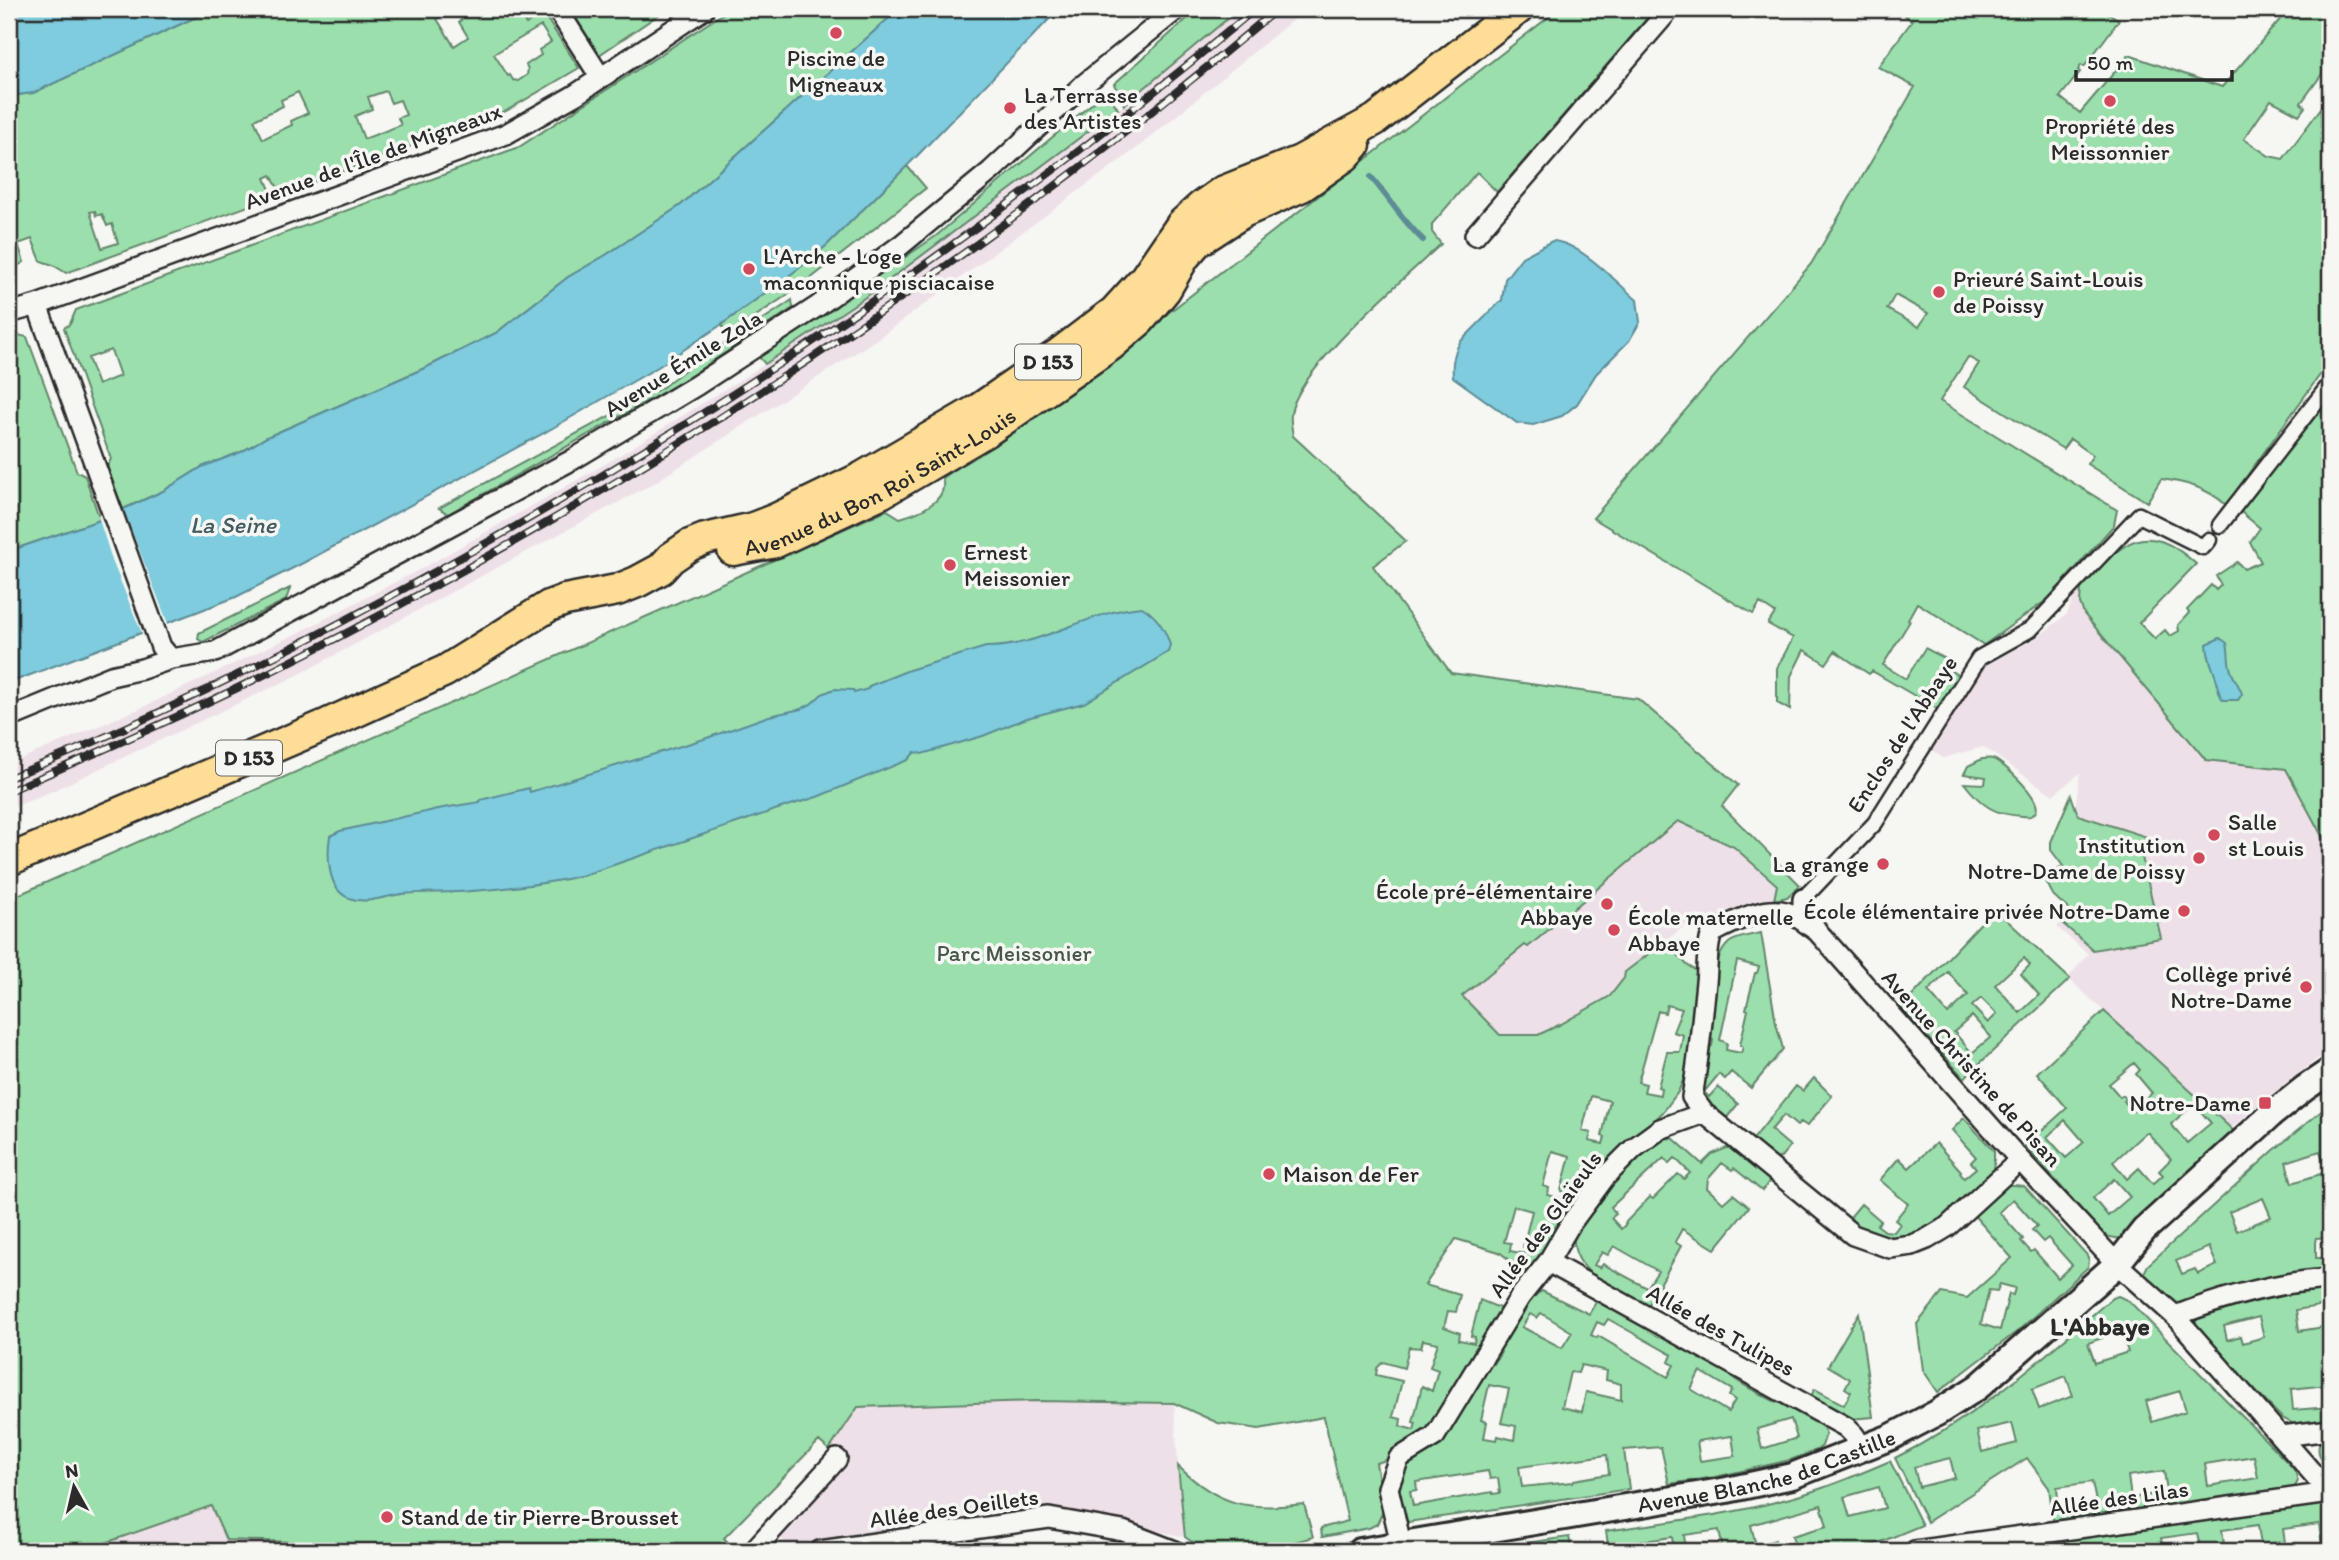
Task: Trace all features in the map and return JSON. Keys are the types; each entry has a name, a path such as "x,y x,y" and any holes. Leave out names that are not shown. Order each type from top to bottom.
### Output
{"main road":[{"name":"Avenue du Bon Roi Saint-Louis","path":"9,860 433,676 549,606 565,600 617,590 638,582 661,569 690,545 753,528 861,478 979,409 1114,312 1144,278 1182,224 1202,206 1222,192 1300,161 1375,120 1518,9"},
{"name":"Avenue du Bon Roi Saint-Louis","path":"9,875 485,668 502,660 558,623 632,604 703,560 734,550 776,542 881,493 990,429 1111,345 1140,320 1165,290 1184,257 1197,242 1243,212 1302,186 1330,167 1345,156 1375,120"}],"street":[{"path":"557,9 601,78"},
{"name":"Avenue de l'Île de Migneaux","path":"9,313 506,134 542,116 704,9"},
{"name":"Avenue Émile Zola","path":"9,718 111,676 142,669 166,653 215,652 572,460 697,385 818,306 901,245 991,171 1082,86 1177,9"},
{"path":"1475,235 1670,9"},
{"path":"37,305 166,653"},
{"path":"2220,525 2330,383"},
{"name":"Enclos de l'Abbaye","path":"1802,899 1875,823 1979,658 2031,629 2138,514 2203,547 2209,540"},
{"name":"Avenue Christine de Pisan","path":"1802,899 1803,908 1817,932 2020,1160 2117,1264 2175,1316 2330,1493"},
{"path":"1817,932 1791,913 1771,911 1744,916 1712,933 1707,947 1699,1057 1692,1097 1704,1113 1853,1236 1890,1248 1927,1239 1947,1227 2020,1160"},
{"name":"Avenue Blanche de Castille","path":"2117,1264 2144,1230 2271,1115 2330,1071"},
{"name":"Avenue Blanche de Castille","path":"1360,1551 1401,1544 1467,1543 1792,1476 1863,1449 1937,1413 1978,1387 2117,1264 2152,1242 2309,1103 2330,1089"},
{"name":"Allée des Glaïeuls","path":"1401,1544 1388,1488 1399,1458 1436,1436 1520,1297 1548,1262 1571,1223 1598,1186 1634,1148 1660,1129 1704,1113"},
{"name":"Allée des Tulipes","path":"1548,1262 1846,1427 1863,1449"},
{"path":"2175,1316 2214,1301 2297,1282 2330,1279"},
{"path":"2282,1436 2330,1430"},
{"path":"753,1551 837,1459"},
{"name":"Allée des Lilas","path":"1915,1551 2330,1493"},
{"name":"Allée des Oeillets","path":"820,1551 1049,1518 1124,1531 1175,1551"}],"shaded area":[{"path":"1239,9 1306,9 1137,148 880,337 654,483 296,676 9,809 9,764 139,709 300,632 432,563 612,460 765,364 873,292 986,209 1124,105"},
{"name":"Institution Notre-Dame de Poissy","path":"2081,589 2079,595 2206,760 2286,769 2330,851 2330,1049 2231,1129 2068,978 2088,954 2057,927 2071,909 2067,866 2080,773 2053,795 1983,747 1943,758 1930,749 1980,669 2038,637 2067,614 2074,597"},
{"name":"École maternelle Abbaye","path":"1678,821 1734,847 1777,885 1774,900 1703,919 1699,915 1625,972 1624,978 1610,996 1538,1035 1500,1035 1462,996 1525,944 1528,947"},
{"path":"1036,1401 1174,1403 1178,1466 1217,1497 1243,1505 1277,1507 1304,1504 1313,1537 1261,1551 1205,1551 1185,1537 1047,1508 1004,1511 787,1545 777,1533 843,1465 829,1450 858,1407"},
{"path":"212,1506 421,1546 442,1551 82,1551"}],"green space":[{"path":"213,9 449,9 437,19 454,46 468,37 459,22 473,9 475,12 479,9 516,9 526,24 543,13 579,68 506,111 281,194 271,175 265,178 273,197 66,273 41,261 32,239 18,244 24,262 9,271 9,96 33,93","holes":["541,26 551,42 539,50 541,55 526,65 527,75 518,81 508,76 494,54","386,91 391,103 400,100 406,115 398,118 401,125 364,139 355,116 372,109 368,97","298,92 308,113 291,121 292,125 263,139 254,120 283,106 281,100","95,211 96,216 102,214 107,226 112,224 118,243 102,248 90,212"]},
{"path":"570,9 667,9 599,55"},
{"path":"730,9 899,9 681,205 568,277 496,333 427,367 267,437 241,452 202,467 163,491 123,509 107,467 111,459 64,328 70,324 76,310 519,147","holes":["111,350 120,376 98,385 88,358"]},
{"path":"1198,9 1239,9 1124,105 1114,84"},
{"name":"Parc Meissonier","path":"1559,9 1655,9 1497,192 1477,172 1432,224 1432,232 1441,244 1355,324 1312,373 1298,395 1291,414 1293,436 1406,541 1373,566 1451,673 1638,699 1738,785 1722,806 1800,885 1787,897 1774,900 1777,885 1734,847 1678,821 1528,947 1525,945 1462,996 1500,1035 1538,1035 1610,996 1624,978 1625,972 1666,941 1687,965 1700,973 1687,1071 1678,1092 1638,1137 1530,1275 1499,1252 1456,1239 1425,1285 1460,1295 1456,1312 1448,1311 1444,1327 1460,1333 1459,1340 1474,1343 1475,1337 1471,1336 1480,1300 1502,1309 1432,1429 1390,1459 1376,1463 1384,1509 1377,1524 1322,1537 1321,1528 1348,1521 1324,1417 1259,1429 1218,1423 1174,1403 1036,1401 858,1407 829,1450 819,1441 724,1538 736,1551 442,1551 420,1546 226,1540 211,1506 82,1551 9,1551 9,899 887,510 900,518 915,513 937,499 943,486 942,478 1073,387","holes":["1667,1005 1682,1009 1673,1032 1683,1035 1680,1052 1667,1052 1658,1087 1661,1088 1660,1095 1644,1092 1646,1084 1638,1082 1658,1011 1665,1013","1591,1096 1610,1101 1602,1136 1605,1137 1603,1144 1589,1141 1591,1133 1582,1131","1552,1151 1570,1156 1561,1191 1565,1192 1563,1199 1548,1195 1549,1188 1543,1186","1514,1206 1532,1211 1523,1247 1526,1248 1525,1254 1510,1251 1511,1243 1504,1242","1423,1340 1438,1343 1430,1367 1438,1370 1432,1391 1422,1386 1413,1422 1416,1423 1414,1430 1400,1426 1401,1419 1393,1417 1402,1381 1376,1375 1377,1368 1383,1362 1404,1368 1409,1347 1421,1348"]},
{"path":"1898,9 2102,9 2119,20 2084,67 2081,65 2078,70 2080,72 2060,97 2080,113 2129,55 2222,87 2289,9 2330,9 2330,63 2301,103 2305,107 2299,115 2271,100 2244,139 2269,156 2283,159 2330,96 2330,361 2226,505 2212,494 2196,487 2161,479 2147,502 2087,464 2093,455 2070,439 2063,449 1964,387 1979,363 1968,357 1940,401 2117,510 2114,525 2048,599 1984,645 1917,603 1908,619 1910,621 1883,665 1906,679 1925,648 1946,659 1942,665 1959,676 1939,710 1872,671 1869,674 1835,651 1826,664 1804,650 1791,676 1790,710 1777,703 1777,668 1793,638 1768,624 1775,613 1760,603 1753,614 1593,518 1811,264 1915,87 1878,67 1912,21","holes":["1895,295 1928,313 1919,327 1887,309"]},
{"path":"1102,95 1111,98 1118,109 873,292 765,364 759,357 936,236"},
{"path":"907,166 926,188 805,283 729,334 721,325 827,245"},
{"path":"792,300 793,308 686,379 448,514 439,508 663,387 694,363"},
{"path":"9,333 27,337 77,472 85,476 100,520 9,551"},
{"path":"2330,396 2330,851 2286,769 2206,760 2084,614 2080,603 2081,589 2120,549 2146,539 2161,541 2177,549 2196,564 2139,623 2155,639 2165,630 2170,636 2179,631 2178,625 2189,613 2187,610 2211,585 2216,590 2221,585 2216,576 2237,562 2244,569 2261,562 2250,542 2260,528 2241,512 2262,479"},
{"path":"290,588 286,600 203,642 198,639 199,633"},
{"path":"1982,759 1998,762 2021,782 2036,805 2034,814 2004,814 1989,808 1977,798 1964,783 1985,784 1986,777 1964,774 1968,766"},
{"path":"2071,795 2078,815 2150,838 2153,849 2141,853 2161,938 2093,950 2061,922 2069,910 2053,895 2045,879 2063,866 2051,850 2051,842"},
{"path":"1992,911 1997,911 2070,979 1964,1078 1901,1008","holes":["2024,958 2030,965 2021,974 2039,995 2020,1013 1995,985","1948,972 1968,995 1948,1014 1928,991","1981,998 1997,1014 1988,1023 1972,1006","1972,1016 1991,1037 1972,1053 1954,1032"]},
{"path":"1761,933 1783,1049 1751,1088 1731,1072 1725,1079 1719,1074 1704,1092 1709,1097 1718,1087 1738,1104 1724,1121 1707,1105 1701,1082 1706,1050 1712,1046 1713,1040 1707,1036 1714,973 1723,950 1730,942","holes":["1737,961 1759,967 1746,1009 1748,1010 1740,1045 1743,1047 1741,1053 1726,1050 1727,1043 1720,1040"]},
{"path":"2104,1011 2236,1133 2121,1239 2105,1236 2025,1146 2067,1108 2037,1073","holes":["2134,1063 2140,1070 2136,1074 2152,1093 2133,1111 2124,1101 2126,1099 2123,1095 2120,1097 2109,1084","2194,1104 2211,1123 2187,1143 2171,1124","2065,1120 2084,1142 2066,1158 2047,1137","2148,1133 2171,1159 2159,1171 2163,1175 2153,1184 2139,1168 2127,1179 2113,1162","2114,1179 2130,1197 2108,1216 2093,1198"]},
{"path":"1814,1078 1832,1096 1807,1126 1801,1122 1797,1126 1784,1115 1771,1130 1790,1146 1780,1158 1771,1160 1750,1143 1796,1086 1803,1091"},
{"path":"2330,1104 2330,1237 2316,1238 2316,1258 2330,1258 2330,1274 2179,1306 2172,1305 2145,1279 2144,1273 2148,1265 2273,1151","holes":["2320,1151 2327,1172 2292,1183 2286,1162","2263,1198 2271,1217 2237,1231 2229,1212","2209,1247 2217,1265 2198,1274 2195,1269 2182,1274 2176,1261"]},
{"path":"1964,1118 1994,1151 1994,1174 1949,1216 1923,1232 1895,1239 1852,1228 1851,1216 1861,1204 1881,1221 1877,1225 1885,1231 1894,1232 1900,1224 1895,1220 1908,1204 1880,1180 1899,1158 1909,1168 1936,1143 1964,1178 1976,1168 1971,1162 1976,1157 1952,1130"},
{"path":"1673,1138 1702,1164 1712,1154 1732,1146 1771,1179 1762,1191 1734,1168 1732,1170 1722,1163 1708,1179 1707,1188 1723,1203 1733,1194 1749,1207 1715,1249 1682,1229 1675,1242 1681,1246 1647,1308 1597,1279 1579,1259 1574,1247 1575,1233 1603,1192 1655,1139","holes":["1664,1158 1669,1164 1675,1158 1690,1173 1684,1179 1678,1174 1653,1199 1650,1197 1621,1229 1611,1218 1616,1214 1611,1207","1614,1246 1658,1271 1647,1288 1603,1264 1600,1268 1594,1265 1602,1252 1608,1255"]},
{"path":"2002,1184 2024,1186 2086,1254 2088,1267 2019,1330 1938,1392 1923,1370 1917,1324 1942,1293 1967,1298 2012,1258 1971,1212","holes":["2013,1199 2037,1226 2032,1230 2043,1242 2048,1238 2072,1265 2058,1278 2034,1250 2031,1252 2021,1241 2023,1239 1999,1212","2000,1284 2015,1288 2013,1295 2009,1294 2000,1330 1981,1324 1989,1290 1997,1291"]},
{"path":"2330,1287 2330,1304 2296,1310 2299,1331 2330,1326 2330,1407 2330,1423 2296,1425 2282,1418 2197,1331 2195,1323 2198,1318 2230,1307","holes":["2259,1317 2264,1337 2243,1343 2241,1336 2227,1340 2224,1326","2327,1385 2330,1407 2293,1410 2291,1389"]},
{"path":"1542,1291 1589,1314 1599,1297 1721,1365 1730,1375 1753,1390 1774,1401 1790,1404 1806,1412 1824,1429 1826,1434 1822,1446 1790,1460 1669,1484 1661,1447 1624,1450 1629,1489 1408,1522 1400,1504 1401,1470 1489,1365 1494,1364 1501,1352 1499,1349 1529,1298","holes":["1541,1313 1572,1332 1562,1348 1522,1327 1530,1314 1537,1318","1608,1319 1672,1355 1669,1362 1674,1365 1668,1377 1598,1336 1597,1338 1591,1335 1597,1322 1604,1325","1581,1365 1607,1371 1606,1380 1621,1384 1621,1400 1586,1392 1582,1412 1562,1407 1570,1372 1578,1373","1700,1371 1732,1390 1729,1396 1735,1400 1728,1412 1691,1389","1489,1385 1509,1389 1501,1423 1516,1426 1514,1440 1498,1436 1497,1440 1484,1438 1487,1422 1481,1420","1791,1419 1797,1438 1762,1449 1757,1429","1732,1436 1735,1456 1700,1461 1697,1441","1607,1455 1609,1474 1573,1482 1522,1487 1519,1467","1488,1471 1490,1479 1498,1478 1500,1493 1492,1492 1413,1506 1410,1491 1417,1490 1416,1482"]},
{"path":"2118,1296 2129,1301 2291,1466 2297,1478 2296,1484 2291,1489 2054,1525 2049,1488 2027,1458 1927,1522 1895,1458 1926,1442 1982,1405 2112,1298","holes":["2121,1331 2128,1352 2095,1363 2088,1343","2066,1376 2073,1396 2039,1409 2032,1389","2180,1391 2186,1411 2152,1422 2146,1401","2012,1423 2017,1443 1982,1452 1977,1431","2254,1456 2258,1478 2208,1486 2205,1464","1950,1458 1955,1478 1919,1487 1914,1467","2164,1471 2167,1492 2131,1498 2128,1476","2092,1482 2096,1502 2059,1508 2057,1487"]},
{"path":"1859,1313 1873,1417 1849,1419 1809,1399 1815,1389 1844,1405 1851,1392 1845,1388 1850,1379 1828,1366"},
{"path":"2330,1437 2330,1469 2318,1450 2320,1442"},
{"path":"1890,1461 1922,1525 1859,1551 1797,1551 1792,1536 1827,1526 1821,1505 1751,1525 1756,1546 1775,1540 1778,1551 1723,1551 1719,1530 1684,1535 1686,1551 1674,1551 1672,1537 1618,1545 1618,1551 1609,1551 1606,1531 1761,1506 1837,1483","holes":["1879,1487 1885,1508 1850,1517 1844,1497"]},
{"path":"1178,1466 1207,1490 1235,1503 1266,1507 1304,1504 1313,1537 1261,1551 1205,1551 1185,1537"},
{"path":"2320,1504 2330,1514 2330,1551 2225,1551 2201,1551 2197,1533 2161,1538 2163,1551 2140,1551 2138,1542 2102,1547 2102,1551 1968,1551","holes":["2319,1524 2322,1545 2286,1550 2283,1529","2258,1525 2261,1546 2225,1551 2222,1530"]},
{"path":"1569,1537 1572,1551 1487,1551 1496,1547"}],"water":[{"path":"9,9 213,9 33,93 9,96"},
{"name":"La Seine","path":"899,9 1059,9 827,245 721,325 658,367 544,433 236,597 9,683 9,551 100,520 163,491 202,467 241,452 267,437 427,367 496,333 568,277 681,205"},
{"path":"1552,241 1563,243 1586,255 1637,300 1640,322 1629,341 1596,374 1577,404 1562,416 1533,425 1517,423 1453,377 1454,359 1460,342 1502,300 1505,279 1522,257"},
{"path":"1142,607 1156,618 1163,628 1170,645 1168,652 1084,703 1027,718 983,736 922,754 915,752 908,760 817,797 584,875 529,885 463,892 402,894 362,901 342,894 330,871 330,836 340,831 480,802 529,788 530,792 704,739 769,716 801,709 834,689 853,690 854,693 909,670 986,647 1025,642 1102,615"},
{"path":"2220,638 2227,643 2231,671 2242,694 2238,700 2223,700 2219,692 2207,644"}],"pier":[{"path":"122,506 169,626 143,636 113,563 98,516"}],"waterway":[{"path":"1371,177 1423,240"}],"railway":[{"path":"9,778 139,721 331,628 456,560 615,468 805,347 898,284 1079,150 1255,9"},
{"path":"9,791 181,715 282,666 414,597 673,447 799,367 922,283 1162,104 1277,9"}],"place":[{"name":"Piscine de Migneaux","path":"836,33"},
{"name":"Propriété des Meissonnier","path":"2110,101"},
{"name":"La Terrasse des Artistes","path":"1010,108"},
{"name":"L'Arche - Loge maconnique pisciacaise","path":"749,269"},
{"name":"Prieuré Saint-Louis de Poissy","path":"1939,292"},
{"name":"Ernest Meissonier","path":"950,565"},
{"name":"Salle st Louis","path":"2214,835"},
{"name":"Institution Notre-Dame de Poissy","path":"2199,858"},
{"name":"La grange","path":"1883,864"},
{"name":"École pré-élémentaire Abbaye","path":"1607,904"},
{"name":"École élémentaire privée Notre-Dame","path":"2184,911"},
{"name":"École maternelle Abbaye","path":"1614,930"},
{"name":"Collège privé Notre-Dame","path":"2306,987"},
{"name":"Notre-Dame","path":"2265,1103"},
{"name":"Maison de Fer","path":"1269,1174"},
{"name":"Stand de tir Pierre-Brousset","path":"387,1517"}],"district":[{"name":"L'Abbaye","path":"2100,1326"}]}
